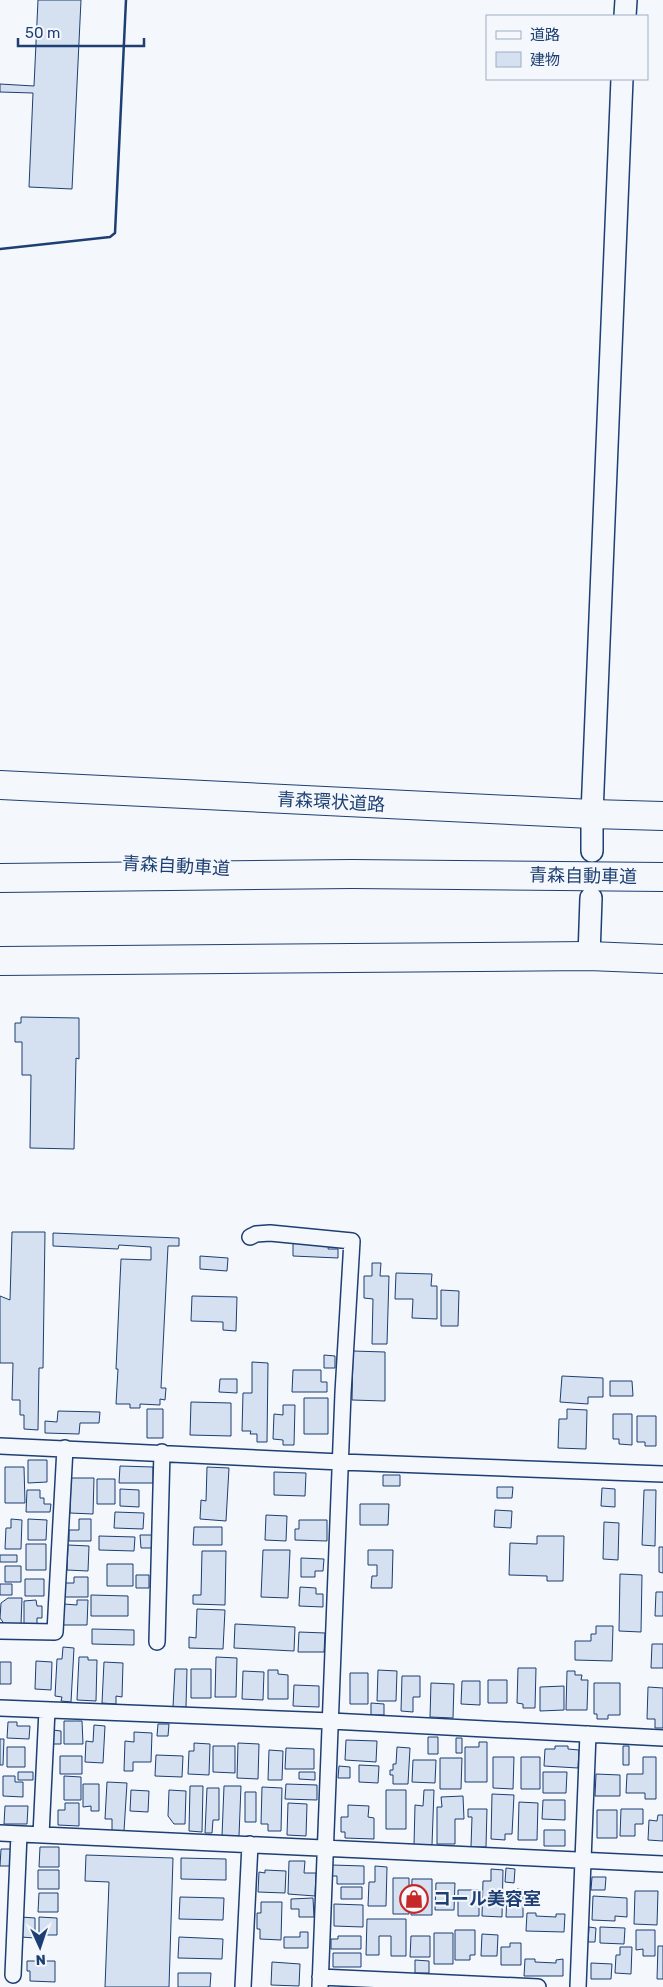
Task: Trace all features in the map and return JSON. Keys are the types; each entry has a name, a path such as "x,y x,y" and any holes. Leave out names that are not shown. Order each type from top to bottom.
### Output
{"highway":[{"name":"青森環状道路","path":"0,785 663,816"},
{"name":"青森自動車道","path":"0,859 352,874"},
{"name":"青森自動車道","path":"0,878 352,874 663,877"},
{"path":"0,961 589,956 663,959"}],"street":[{"path":"625,15 626,0"},
{"path":"592,851 622,80"},
{"path":"589,956 591,898"},
{"path":"250,1237 256,1234 270,1233 352,1241 320,1982 538,1987"},
{"path":"0,1446 162,1452 341,1462 663,1474"},
{"path":"0,1631 55,1632 65,1448"},
{"path":"157,1642 162,1452"},
{"path":"0,1708 331,1721 663,1738"},
{"path":"41,1834 47,1710"},
{"path":"578,1987 588,1734"},
{"path":"0,1833 663,1864"},
{"path":"13,1974 19,1834"},
{"path":"243,1987 250,1844"}],"building":[{"path":"38,0 81,0 72,189 29,187 33,93 0,92 0,84 34,86"},
{"path":"21,1017 79,1018 79,1059 76,1058 74,1149 30,1148 31,1075 22,1075 22,1042 15,1042 15,1023 21,1023"},
{"path":"12,1232 45,1232 43,1368 39,1368 38,1430 24,1429 24,1415 20,1415 20,1400 12,1400 13,1363 0,1363 0,1296 10,1300"},
{"path":"53,1233 179,1238 179,1246 168,1246 161,1388 166,1388 165,1400 160,1399 160,1405 140,1404 140,1408 130,1408 130,1404 116,1404 121,1259 151,1260 151,1247 119,1245 118,1249 53,1246"},
{"path":"293,1243 329,1244 328,1249 338,1249 338,1258 293,1256"},
{"path":"200,1256 228,1258 227,1271 200,1269"},
{"path":"372,1263 381,1263 380,1276 389,1276 387,1344 372,1344 373,1299 364,1298 364,1276 372,1276"},
{"path":"396,1273 432,1274 431,1286 437,1286 437,1319 412,1318 413,1299 395,1299"},
{"path":"441,1290 459,1291 458,1326 441,1326"},
{"path":"192,1296 237,1297 236,1331 223,1330 223,1322 191,1321"},
{"path":"353,1351 385,1352 385,1401 352,1400"},
{"path":"324,1355 335,1356 335,1368 324,1368"},
{"path":"252,1362 268,1363 267,1442 257,1442 257,1434 250,1434 251,1431 242,1431 243,1393 252,1393"},
{"path":"293,1370 321,1370 321,1382 327,1382 327,1392 292,1392"},
{"path":"562,1376 603,1378 603,1397 588,1397 588,1404 560,1402"},
{"path":"220,1379 237,1379 237,1393 219,1392"},
{"path":"610,1381 632,1381 633,1396 610,1396"},
{"path":"304,1398 328,1398 328,1434 304,1434"},
{"path":"191,1402 231,1403 231,1436 190,1435"},
{"path":"283,1405 295,1405 294,1445 283,1445 283,1440 273,1439 274,1414 283,1415"},
{"path":"147,1409 163,1409 163,1438 147,1438"},
{"path":"567,1409 587,1410 586,1449 558,1448 559,1419 567,1419"},
{"path":"58,1411 100,1412 99,1423 80,1423 79,1434 45,1433 45,1421 57,1422"},
{"path":"613,1414 632,1414 632,1445 619,1444 619,1439 613,1439"},
{"path":"637,1416 656,1416 656,1446 645,1446 645,1442 637,1442"},
{"path":"28,1460 47,1460 47,1482 28,1483"},
{"path":"120,1466 153,1467 153,1483 119,1483"},
{"path":"5,1467 24,1467 25,1503 5,1503"},
{"path":"207,1467 229,1468 226,1521 200,1519 201,1500 206,1501"},
{"path":"274,1472 306,1473 305,1496 274,1495"},
{"path":"383,1475 400,1475 400,1486 383,1486"},
{"path":"71,1478 94,1478 93,1514 70,1513"},
{"path":"97,1479 115,1479 115,1504 97,1504"},
{"path":"497,1487 513,1487 512,1498 497,1498"},
{"path":"602,1488 615,1489 615,1507 601,1506"},
{"path":"120,1489 139,1490 139,1507 120,1506"},
{"path":"27,1490 40,1490 40,1498 44,1498 44,1504 51,1504 50,1512 26,1512"},
{"path":"644,1490 656,1490 655,1546 642,1545"},
{"path":"360,1504 389,1504 388,1525 360,1525"},
{"path":"495,1510 512,1511 511,1528 494,1527"},
{"path":"115,1512 144,1513 143,1529 114,1528"},
{"path":"266,1515 287,1516 286,1541 265,1540"},
{"path":"11,1519 22,1520 21,1549 5,1549 6,1528 11,1528"},
{"path":"28,1519 47,1520 46,1540 28,1540"},
{"path":"79,1519 91,1519 91,1541 69,1541 69,1530 79,1530"},
{"path":"299,1520 327,1520 327,1541 295,1540 295,1529 299,1529"},
{"path":"604,1522 619,1523 618,1560 603,1559"},
{"path":"194,1527 222,1527 222,1545 193,1545"},
{"path":"140,1535 153,1535 153,1548 141,1548"},
{"path":"99,1536 135,1537 134,1551 99,1550"},
{"path":"537,1536 564,1536 563,1581 547,1581 547,1576 509,1575 510,1543 537,1544"},
{"path":"26,1544 46,1544 46,1570 26,1570"},
{"path":"68,1545 89,1546 88,1571 67,1570"},
{"path":"659,1547 663,1547 663,1573 659,1572"},
{"path":"263,1550 290,1550 288,1598 261,1597"},
{"path":"368,1550 393,1550 392,1588 371,1588 372,1576 377,1576 377,1565 368,1565"},
{"path":"202,1551 226,1551 225,1605 193,1604 193,1595 201,1595"},
{"path":"0,1555 17,1555 17,1562 0,1562"},
{"path":"301,1558 324,1559 323,1571 315,1571 315,1577 301,1577"},
{"path":"107,1564 133,1564 133,1586 107,1586"},
{"path":"5,1566 21,1566 21,1582 5,1582"},
{"path":"620,1574 642,1575 641,1632 619,1631"},
{"path":"136,1575 149,1575 149,1588 136,1588"},
{"path":"74,1577 88,1577 88,1597 65,1597 65,1583 74,1583"},
{"path":"25,1579 44,1579 44,1596 25,1596"},
{"path":"0,1584 12,1584 12,1595 0,1595"},
{"path":"300,1587 316,1588 316,1594 323,1594 323,1607 299,1606"},
{"path":"656,1592 663,1592 663,1616 655,1616"},
{"path":"91,1595 128,1596 128,1616 91,1616"},
{"path":"8,1598 22,1598 21,1625 5,1625 0,1618 1,1603"},
{"path":"36,1600 37,1606 42,1606 42,1618 37,1618 37,1624 24,1624 24,1601"},
{"path":"77,1600 88,1600 87,1625 63,1625 64,1604 77,1605"},
{"path":"197,1609 225,1610 223,1649 189,1648 189,1637 196,1638"},
{"path":"235,1624 295,1627 294,1651 234,1648"},
{"path":"596,1626 613,1626 612,1661 575,1660 575,1641 591,1641 591,1634 596,1634"},
{"path":"92,1629 134,1630 134,1645 92,1644"},
{"path":"299,1632 325,1633 324,1652 298,1652"},
{"path":"652,1644 663,1644 663,1668 651,1668"},
{"path":"63,1647 74,1648 71,1702 61,1701 62,1697 55,1696 57,1659 62,1659"},
{"path":"79,1657 97,1660 96,1701 77,1700"},
{"path":"216,1657 237,1658 236,1697 215,1697"},
{"path":"36,1661 52,1662 51,1690 35,1689"},
{"path":"0,1662 11,1662 11,1684 0,1684"},
{"path":"104,1662 123,1663 122,1697 116,1696 116,1704 102,1703"},
{"path":"518,1668 536,1668 535,1708 523,1708 523,1704 517,1703"},
{"path":"175,1669 187,1669 186,1707 173,1707"},
{"path":"191,1669 211,1669 211,1698 191,1698"},
{"path":"268,1670 278,1670 278,1674 288,1675 288,1699 268,1699"},
{"path":"378,1670 397,1671 396,1701 377,1701"},
{"path":"243,1671 264,1672 263,1700 242,1699"},
{"path":"567,1671 575,1671 575,1675 582,1675 581,1680 588,1680 587,1710 566,1710"},
{"path":"350,1673 368,1673 368,1704 350,1704"},
{"path":"402,1676 420,1676 420,1697 413,1697 413,1712 401,1711"},
{"path":"488,1680 507,1680 507,1703 488,1703"},
{"path":"462,1681 480,1681 480,1705 461,1704"},
{"path":"431,1683 454,1684 453,1718 430,1717"},
{"path":"594,1683 620,1683 620,1715 608,1715 608,1719 597,1719 597,1714 594,1714"},
{"path":"294,1685 319,1686 319,1707 293,1706"},
{"path":"564,1686 564,1710 540,1711 540,1687"},
{"path":"648,1687 663,1688 663,1728 655,1728 655,1719 647,1719"},
{"path":"371,1703 384,1704 384,1715 371,1715"},
{"path":"64,1721 82,1721 83,1744 64,1744"},
{"path":"8,1722 17,1722 17,1726 30,1726 29,1739 7,1738"},
{"path":"158,1724 169,1724 168,1736 157,1736"},
{"path":"94,1725 105,1726 103,1763 85,1762 86,1741 93,1742"},
{"path":"53,1730 61,1731 61,1744 53,1744"},
{"path":"134,1732 152,1733 151,1762 133,1762 133,1771 124,1771 125,1741 134,1742"},
{"path":"428,1737 438,1737 438,1754 428,1754"},
{"path":"456,1738 462,1738 462,1753 456,1753"},
{"path":"0,1739 4,1739 3,1765 0,1765"},
{"path":"346,1740 377,1741 376,1762 345,1760"},
{"path":"479,1742 487,1742 487,1782 465,1782 465,1747 479,1747"},
{"path":"194,1743 210,1744 209,1775 188,1774 189,1751 194,1751"},
{"path":"238,1743 259,1744 258,1779 237,1778"},
{"path":"213,1746 235,1746 235,1773 213,1772"},
{"path":"555,1746 568,1746 568,1749 579,1750 578,1768 544,1766 545,1749 555,1749"},
{"path":"623,1746 629,1746 629,1765 623,1765"},
{"path":"7,1747 25,1747 25,1767 7,1767"},
{"path":"397,1747 410,1748 408,1784 393,1784 393,1775 390,1775 390,1770 393,1770 393,1764 396,1764"},
{"path":"286,1748 314,1749 314,1769 285,1769"},
{"path":"269,1750 283,1751 282,1780 268,1780"},
{"path":"156,1755 183,1756 182,1777 155,1776"},
{"path":"60,1756 82,1756 82,1774 60,1774"},
{"path":"493,1757 514,1757 513,1789 493,1788"},
{"path":"521,1757 540,1757 540,1789 521,1789"},
{"path":"643,1757 656,1757 656,1799 645,1799 645,1793 626,1793 627,1774 643,1774"},
{"path":"440,1758 462,1758 461,1789 440,1789"},
{"path":"413,1760 436,1760 435,1783 412,1782"},
{"path":"359,1765 379,1766 378,1783 359,1782"},
{"path":"339,1766 350,1767 350,1778 338,1778"},
{"path":"18,1772 33,1772 33,1780 18,1780"},
{"path":"299,1772 315,1772 315,1780 299,1779"},
{"path":"543,1772 567,1772 566,1793 543,1793"},
{"path":"596,1774 620,1775 620,1796 595,1796"},
{"path":"3,1776 15,1776 15,1782 23,1782 23,1797 3,1796"},
{"path":"64,1776 81,1777 81,1800 64,1800"},
{"path":"107,1782 127,1783 124,1831 112,1831 112,1819 105,1819"},
{"path":"83,1784 99,1784 99,1811 91,1811 91,1806 83,1807"},
{"path":"286,1784 317,1785 317,1800 285,1799"},
{"path":"190,1786 203,1786 202,1832 189,1831"},
{"path":"224,1786 241,1786 239,1836 222,1836"},
{"path":"262,1787 282,1788 281,1831 268,1831 268,1824 261,1824"},
{"path":"207,1788 219,1788 219,1820 213,1820 212,1833 205,1833"},
{"path":"131,1790 149,1791 148,1812 130,1811"},
{"path":"169,1790 186,1791 185,1824 174,1824 168,1816"},
{"path":"386,1790 406,1790 406,1829 386,1829"},
{"path":"424,1790 434,1790 432,1845 414,1845 415,1805 423,1806"},
{"path":"245,1792 256,1792 256,1822 245,1822"},
{"path":"492,1794 514,1795 512,1834 505,1834 505,1840 491,1839"},
{"path":"463,1796 464,1819 455,1819 455,1844 437,1844 437,1807 442,1807 441,1797"},
{"path":"543,1800 565,1800 565,1820 542,1819"},
{"path":"519,1802 538,1803 537,1840 518,1840"},
{"path":"65,1803 79,1803 79,1826 58,1825 58,1810 65,1810"},
{"path":"288,1803 307,1804 306,1836 287,1835"},
{"path":"348,1805 369,1806 368,1817 374,1818 374,1839 345,1838 345,1832 341,1832 341,1817 348,1817"},
{"path":"5,1806 28,1806 27,1824 4,1824"},
{"path":"468,1809 487,1809 486,1847 471,1847 472,1817 468,1817"},
{"path":"621,1809 643,1809 643,1824 635,1824 635,1836 620,1836"},
{"path":"597,1810 617,1810 617,1838 597,1838"},
{"path":"658,1815 663,1815 663,1841 648,1840 649,1820 657,1821"},
{"path":"544,1830 565,1830 565,1846 544,1846"},
{"path":"40,1847 59,1847 59,1867 39,1867"},
{"path":"1,1849 11,1849 11,1866 0,1866"},
{"path":"86,1855 173,1858 169,1987 105,1987 109,1882 85,1881"},
{"path":"181,1858 226,1859 226,1880 181,1879"},
{"path":"289,1861 305,1861 304,1873 316,1873 315,1896 288,1894"},
{"path":"332,1865 364,1866 364,1884 337,1884 337,1876 332,1876"},
{"path":"375,1866 387,1867 386,1906 368,1906 369,1882 375,1882"},
{"path":"506,1868 515,1869 514,1883 505,1882"},
{"path":"491,1869 503,1870 502,1917 482,1916 483,1881 491,1881"},
{"path":"38,1870 59,1870 59,1889 38,1889"},
{"path":"265,1870 286,1871 285,1893 258,1892 259,1872 265,1873"},
{"path":"592,1877 606,1877 605,1890 591,1890"},
{"path":"393,1878 409,1878 409,1914 393,1914"},
{"path":"412,1879 432,1879 432,1915 411,1915"},
{"path":"436,1883 455,1883 454,1910 435,1910"},
{"path":"341,1887 362,1887 362,1899 341,1899"},
{"path":"517,1889 523,1890 523,1917 506,1917 507,1893 517,1893"},
{"path":"458,1890 479,1890 479,1916 458,1916"},
{"path":"635,1891 658,1891 657,1925 634,1924"},
{"path":"39,1893 58,1893 58,1912 38,1912"},
{"path":"593,1896 627,1898 627,1917 615,1916 615,1921 592,1920"},
{"path":"180,1897 224,1898 223,1920 179,1919"},
{"path":"313,1898 314,1917 299,1917 299,1909 291,1909 291,1899"},
{"path":"261,1902 282,1902 281,1940 260,1939 260,1929 257,1929 257,1913 261,1913"},
{"path":"334,1904 363,1905 363,1927 334,1926"},
{"path":"527,1913 536,1913 536,1916 556,1917 556,1914 565,1914 564,1932 526,1931"},
{"path":"21,1917 35,1918 35,1938 21,1937"},
{"path":"39,1917 57,1918 57,1935 39,1935"},
{"path":"367,1919 406,1919 406,1956 391,1956 391,1936 379,1936 379,1955 366,1955"},
{"path":"589,1927 596,1928 595,1942 588,1942"},
{"path":"600,1927 625,1928 624,1944 600,1943"},
{"path":"455,1930 475,1930 475,1955 470,1955 470,1960 455,1960"},
{"path":"636,1930 655,1930 655,1956 643,1956 643,1949 636,1950"},
{"path":"300,1932 308,1932 308,1948 284,1948 284,1937 300,1937"},
{"path":"434,1933 453,1933 453,1964 434,1964"},
{"path":"482,1934 498,1935 497,1956 481,1956"},
{"path":"338,1936 361,1936 361,1949 331,1949 331,1939 338,1939"},
{"path":"411,1936 430,1936 430,1957 410,1957"},
{"path":"179,1937 223,1939 222,1959 178,1958"},
{"path":"510,1943 521,1943 521,1965 501,1965 501,1947 510,1947"},
{"path":"658,1946 663,1946 663,1979 657,1979"},
{"path":"620,1947 632,1947 631,1974 615,1973 616,1955 620,1955"},
{"path":"333,1953 361,1953 361,1967 333,1967"},
{"path":"525,1959 535,1959 535,1962 556,1963 556,1960 563,1959 563,1976 524,1976"},
{"path":"415,1960 429,1961 429,1973 415,1973"},
{"path":"27,1961 55,1961 55,1982 30,1981"},
{"path":"272,1962 300,1964 299,1986 271,1985"},
{"path":"591,1963 612,1964 611,1979 591,1979"},
{"path":"178,1973 211,1973 210,1987 178,1987"}],"wall":[{"path":"0,249 110,237 115,233 126,0"}],"place":[{"name":"コール美容室","path":"414,1899"}]}
